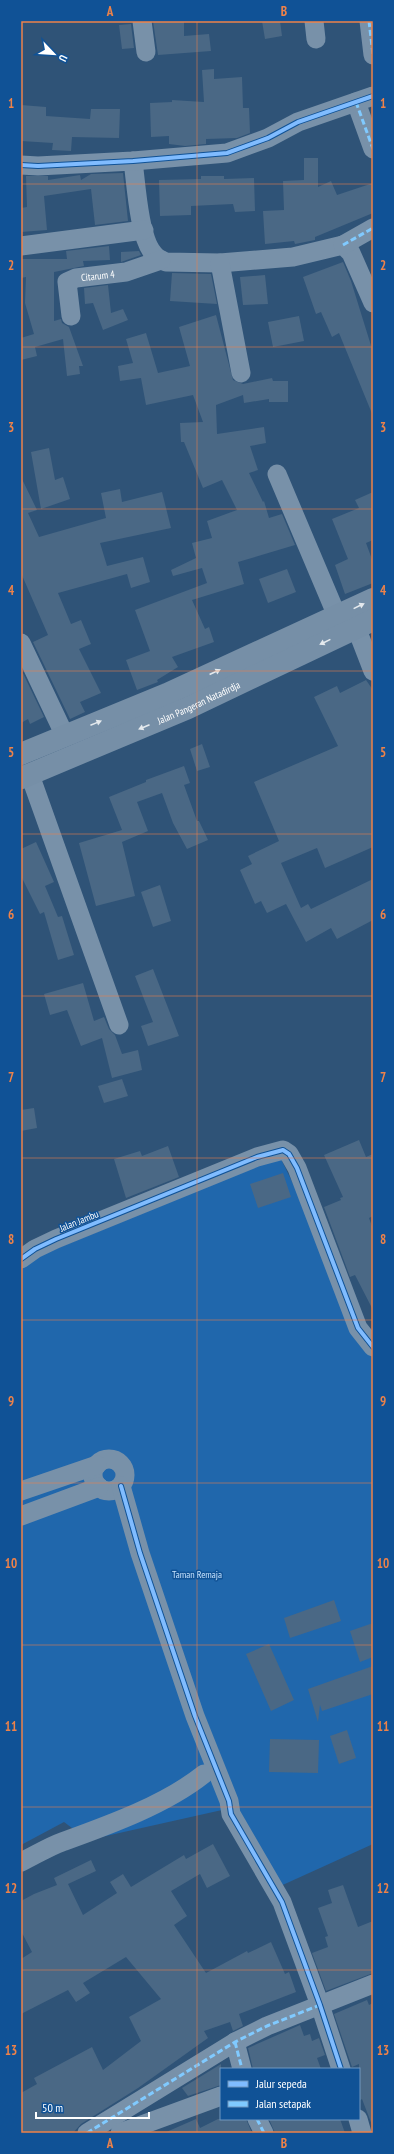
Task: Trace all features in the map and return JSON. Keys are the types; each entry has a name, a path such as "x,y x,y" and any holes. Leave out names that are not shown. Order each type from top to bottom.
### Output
{"main road":[{"name":"Jalan Pangeran Natadirdja","path":"21,754 167,694 373,599"},
{"name":"Jalan Pangeran Natadirdja","path":"26,777 188,708 364,624"},
{"path":"65,736 74,757"}],"street":[{"path":"142,21 146,52"},
{"path":"369,21 373,55"},
{"path":"21,165 38,166 133,161 227,153 268,138 298,122 364,99 373,149"},
{"path":"133,161 144,230 152,253 166,262 220,263 293,257 342,246 373,228"},
{"path":"21,246 144,230"},
{"path":"342,246 351,253 373,303"},
{"name":"Citarum 4","path":"70,316 67,282 76,278 126,272 161,260"},
{"path":"220,263 241,373"},
{"path":"277,474 337,616"},
{"path":"364,624 373,671"},
{"path":"21,643 65,736"},
{"path":"26,777 119,1026"},
{"name":"Jalan Jambu","path":"21,1259 35,1249 56,1239 257,1157 283,1150 288,1154 298,1168 358,1328 373,1347"},
{"path":"21,1491 97,1465 102,1461 109,1459 120,1464 125,1475 110,1488 21,1516"},
{"path":"97,1465 94,1477 110,1488 148,1575 196,1716 229,1800 231,1814 282,1902 320,2005 341,2068"},
{"path":"110,1488 130,1564 204,1774 220,1806 231,1814"},
{"path":"21,1862 62,1842 165,1799 188,1786 204,1774"},
{"path":"87,2133 235,2042 267,2026 373,1984"},
{"path":"235,2042 242,2068"},
{"path":"120,2133 220,2096"},
{"path":"258,2120 264,2133"},
{"path":"358,2120 362,2133"}],"green space":[{"name":"Taman Remaja","path":"280,1157 368,1337 373,1341 373,1844 276,1888 231,1808 88,1840 64,1822 21,1845 21,1263"}],"building":[{"path":"153,21 184,21 184,36 209,34 211,51 158,55"},
{"path":"262,21 280,21 282,36 265,39"},
{"path":"131,24 134,48 122,49 119,25"},
{"path":"214,69 214,79 242,77 243,108 249,108 250,133 237,138 206,139 206,144 185,146 169,144 169,136 151,137 150,103 172,102 172,100 204,102 202,70"},
{"path":"21,105 46,107 46,116 90,119 91,109 120,109 119,138 72,137 71,151 52,150 53,143 21,141"},
{"path":"304,158 318,158 318,187 331,181 337,195 373,183 373,213 315,237 315,240 295,244 294,241 265,244 263,211 284,210 283,181 304,180"},
{"path":"123,173 128,221 95,225 91,189 44,196 47,230 21,232 21,208 27,207 26,176 48,176 48,180 80,175 81,180 91,174"},
{"path":"201,176 224,176 224,179 254,178 255,211 235,212 233,204 191,206 191,215 160,216 159,180 201,179"},
{"path":"109,246 110,260 83,261 84,266 54,272 54,321 61,319 62,323 69,327 83,366 79,366 80,374 67,376 63,339 35,347 37,356 21,360 21,338 34,334 25,303 26,277 21,278 21,259 67,259 66,251"},
{"path":"139,251 141,255 121,262 121,252"},
{"path":"343,262 351,281 373,352 373,416 339,333 332,337 321,312 316,314 303,277"},
{"path":"172,273 211,274 217,304 170,301"},
{"path":"265,275 268,304 243,305 240,277"},
{"path":"108,285 111,313 123,309 128,320 103,330 93,303 85,304 84,288"},
{"path":"216,315 233,380 243,384 272,378 273,381 288,381 288,402 269,402 269,399 244,403 243,395 216,405 217,434 264,427 266,443 250,446 258,470 249,473 263,502 264,501 269,518 282,514 295,545 238,562 244,584 192,600 205,629 209,627 214,642 172,657 178,667 157,680 158,682 137,690 126,660 150,651 135,610 207,583 202,568 173,576 171,570 196,558 192,543 212,538 207,521 237,510 222,480 203,488 184,442 181,442 180,423 203,422 193,395 146,405 141,378 120,381 118,366 133,363 126,339 146,333 158,373 190,366 179,327"},
{"path":"299,316 304,341 273,347 268,322"},
{"path":"49,448 55,480 63,477 70,499 41,509 31,452"},
{"path":"21,477 37,510 28,513 39,537 106,518 101,493 120,489 122,502 162,492 171,528 100,543 107,566 143,557 150,582 131,588 127,574 58,593 71,624 81,620 91,644 79,649 101,693 80,702 85,712 70,719 33,642 48,635 21,573"},
{"path":"373,492 373,540 366,543 373,562 373,583 345,594 335,565 348,559 332,519 359,508 355,500"},
{"path":"287,569 296,592 268,603 259,579"},
{"path":"21,669 44,717 30,724 28,719 21,723"},
{"path":"366,680 373,690 373,847 325,868 317,848 281,863 301,908 308,904 311,909 373,879 373,920 337,939 331,928 306,942 286,904 267,913 261,901 255,904 240,870 252,864 248,856 279,841 254,782 338,746 314,697 337,686 340,693"},
{"path":"202,744 210,767 197,771 190,749"},
{"path":"184,766 190,783 184,785 197,821 199,821 208,840 187,849 173,823 162,793 137,802 148,831 122,842 135,896 96,906 79,843 122,830 109,797 146,782 146,780"},
{"path":"36,842 54,882 45,886 58,917 62,916 74,955 58,960 44,912 40,914 21,876 21,849"},
{"path":"160,885 171,921 153,927 141,892"},
{"path":"153,969 179,1036 148,1046 141,1026 153,1022 135,976"},
{"path":"83,983 94,1021 104,1017 109,1029 115,1035 122,1054 138,1050 142,1070 112,1078 102,1038 81,1046 67,1010 50,1015 44,994"},
{"path":"122,1079 128,1096 104,1103 98,1086"},
{"path":"34,1108 37,1128 21,1131 21,1110"},
{"path":"359,1140 366,1157 373,1154 373,1216 369,1218 373,1229 373,1310 355,1275 350,1277 324,1207 341,1200 340,1198 343,1197 324,1155"},
{"path":"168,1146 179,1177 126,1198 114,1159 140,1151 142,1156"},
{"path":"283,1173 291,1197 258,1208 250,1184"},
{"path":"334,1600 341,1621 290,1638 284,1618"},
{"path":"373,1623 373,1657 360,1662 350,1631"},
{"path":"269,1644 294,1700 271,1711 246,1654"},
{"path":"373,1666 373,1694 322,1711 320,1705 318,1722 308,1689"},
{"path":"347,1730 356,1758 339,1764 330,1736"},
{"path":"270,1739 319,1740 318,1773 269,1772"},
{"path":"213,1844 230,1876 207,1888 200,1874 171,1891 187,1916 174,1925 206,1973 247,1951 248,1953 271,1942 285,1974 289,1972 296,1992 239,2014 243,2026 233,2031 230,2022 204,2031 208,2038 138,2088 81,2124 73,2133 21,2133 21,2093 37,2084 34,2078 92,2047 103,2070 141,2041 129,2017 161,1999 126,1957 83,1983 90,1993 76,2002 68,1990 21,2014 21,1959 32,1952 21,1931 21,1901 57,1885 54,1878 91,1860 96,1871 68,1884 83,1915 117,1893 110,1882 123,1874 131,1887 184,1855 186,1859"},
{"path":"343,1885 358,1927 373,1921 373,1973 326,1991 312,1953 328,1947 325,1937 328,1936 318,1908 332,1903 328,1890"},
{"path":"367,2000 369,2005 373,2003 372,2125 362,2099 360,2100 359,2064 352,2067 334,2014"},
{"path":"300,2025 304,2036 310,2034 312,2041 319,2038 325,2055 317,2058 321,2068 253,2068 248,2048"},
{"path":"221,2064 220,2085 188,2096 182,2088"},
{"path":"196,2119 200,2128 220,2119 246,2120 252,2133 164,2133"},
{"path":"269,2120 340,2120 345,2133 275,2133"}],"marked path":[{"path":"369,21 373,55"},
{"path":"356,102 373,149"},
{"path":"343,245 373,228"},
{"path":"87,2133 235,2042 267,2026 320,2005"},
{"path":"235,2042 242,2068"},
{"path":"258,2120 264,2133"}],"cycle path":[{"path":"21,165 38,166 133,161 227,153 268,138 298,122 373,96"},
{"path":"21,1259 35,1249 56,1239 257,1157 283,1150 289,1154 297,1168 358,1328 373,1347"},
{"path":"121,1486 140,1553 195,1716 229,1801 231,1814 282,1902 320,2005 341,2068"}]}
